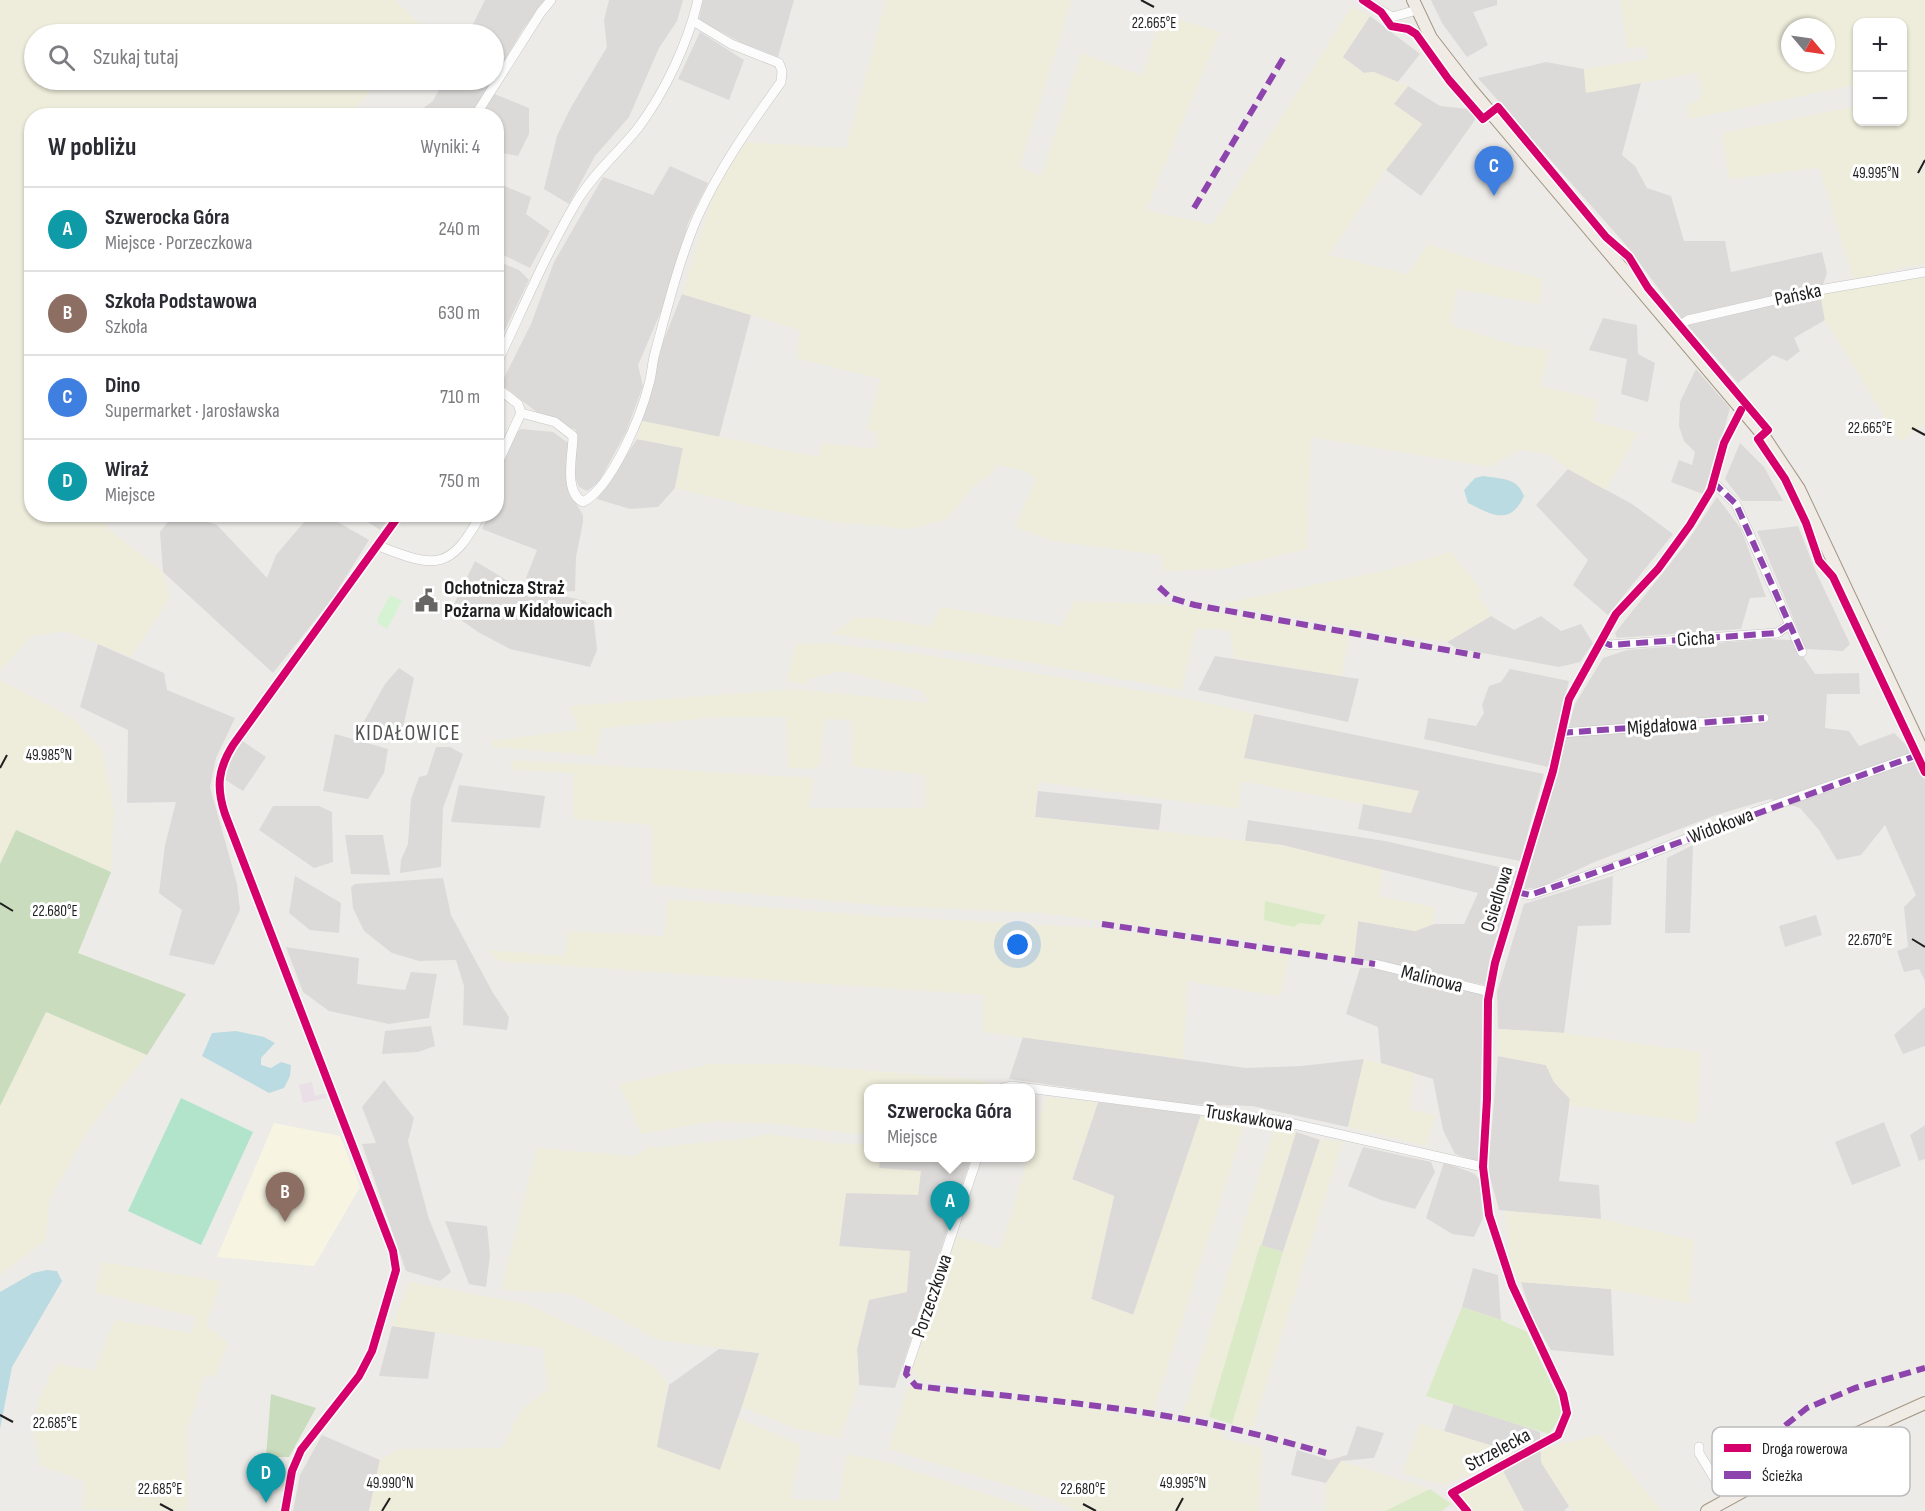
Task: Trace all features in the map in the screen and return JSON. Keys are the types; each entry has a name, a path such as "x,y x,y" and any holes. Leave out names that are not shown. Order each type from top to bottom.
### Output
{"main road":[{"path":"1415,5 1431,38 1469,87 1763,435 1799,489 1924,754"},
{"path":"1871,1427 1925,1403"},
{"path":"1707,1511 1733,1496"}],"street":[{"path":"504,70 551,0"},
{"path":"504,349 567,220 588,184 649,111 693,21 698,0"},
{"path":"1363,0 1392,17 1415,5"},
{"path":"521,412 555,422 573,436 572,489 576,499 582,502 588,500 607,478 618,459 643,402 659,336 696,220 734,149 781,82 782,71 779,63 731,44 693,21"},
{"path":"480,108 492,90"},
{"name":"Pańska","path":"1674,329 1688,320 1819,290 1925,272"},
{"path":"504,393 518,404 521,412 504,449"},
{"name":"Osiedlowa","path":"1558,1435 1566,1421 1566,1404 1497,1246 1489,1215 1483,1167 1490,992 1495,963 1517,892 1569,699 1616,614 1658,569 1690,525 1713,482 1724,443 1741,410"},
{"path":"1713,482 1736,504 1802,652"},
{"path":"285,1511 292,1471 301,1450 359,1376 372,1351 396,1270 393,1251 225,814 218,786 219,774 233,745 395,522"},
{"path":"379,546 427,561 443,560 463,545 476,522"},
{"name":"Cicha","path":"1601,641 1610,645 1777,633 1790,625"},
{"name":"Migdałowa","path":"1561,733 1764,718"},
{"name":"Widokowa","path":"1517,892 1530,895 1631,861 1741,817 1924,754"},
{"name":"Malinowa","path":"1375,964 1490,992"},
{"name":"Truskawkowa","path":"1035,1090 1276,1120 1483,1167"},
{"name":"Porzeczkowa","path":"908,1366 976,1162"},
{"name":"Strzelecka","path":"1467,1511 1452,1493 1558,1435"},
{"path":"1699,1447 1698,1453 1712,1475"}],"shaded area":[{"path":"485,0 546,0 523,29 504,62 504,24 473,24"},
{"path":"609,0 683,0 677,21 659,48 629,117 595,156 569,204 544,189 557,136 570,109 607,47 604,20"},
{"path":"703,0 794,0 778,57 742,43 699,20"},
{"path":"1431,0 1497,0 1497,5 1473,12 1488,45 1467,57 1442,23"},
{"path":"1370,16 1420,54 1397,83 1374,72 1364,73 1342,57"},
{"path":"700,32 744,60 729,100 678,79"},
{"path":"1546,62 1584,69 1586,92 1641,83 1622,155 1635,166 1647,188 1671,196 1684,241 1725,241 1731,272 1822,252 1827,273 1820,293 1825,320 1794,338 1800,351 1787,361 1773,355 1738,383 1680,317 1626,245 1478,78"},
{"path":"1408,86 1440,106 1469,109 1477,117 1421,196 1386,170 1422,124 1393,104"},
{"path":"439,90 487,90 477,108 423,108 433,101"},
{"path":"492,93 529,108 529,134 518,156 504,153 504,108 483,108"},
{"path":"670,166 708,183 688,223 672,286 638,365 643,386 626,432 599,482 587,491 579,487 575,477 576,430 539,414 504,386 504,378 531,324 554,262 603,177 653,195"},
{"path":"504,186 531,197 526,214 550,231 530,268 504,255"},
{"path":"504,264 519,270 529,280 504,332"},
{"path":"682,294 751,315 719,437 642,421 663,342"},
{"path":"1603,318 1637,325 1638,354 1655,363 1648,402 1621,394 1627,359 1589,350"},
{"path":"1696,369 1730,408 1703,494 1671,482 1679,460 1692,465 1695,452 1684,441 1679,426 1680,402"},
{"path":"521,429 553,432 571,445 573,498 583,515 576,557 575,591 563,592 526,578 537,550 482,529 485,522 504,522 504,454 509,439"},
{"path":"637,439 683,448 675,488 658,507 630,509 597,499"},
{"path":"1740,443 1764,467 1783,501 1742,501 1725,479"},
{"path":"1568,469 1632,504 1673,534 1608,615 1573,585 1588,560 1536,505"},
{"path":"1717,497 1741,529 1766,597 1750,598 1741,629 1617,638 1615,633 1685,545"},
{"path":"168,522 208,522 217,525 267,578 276,555 304,522 338,522 369,540 332,599 273,673 163,572 160,532"},
{"path":"368,522 386,522 380,530"},
{"path":"1798,526 1816,572 1850,644 1843,651 1806,649 1757,531"},
{"path":"475,561 513,584 585,601 593,612 597,650 590,667 510,649 478,632 450,612"},
{"path":"1491,616 1514,630 1541,616 1561,631 1581,624 1593,643 1580,662 1559,667 1456,648 1447,642"},
{"path":"1768,639 1792,640 1815,674 1859,673 1860,694 1827,694 1825,728 1849,731 1859,746 1894,733 1908,747 1925,780 1925,981 1919,969 1904,972 1897,951 1908,947 1904,907 1916,895 1885,825 1861,855 1837,860 1819,830 1800,808 1770,799 1716,815 1592,863 1541,887 1524,889 1575,704 1603,658 1627,650"},
{"path":"98,644 164,673 167,690 235,718 216,758 210,787 237,884 240,910 214,965 169,955 182,910 159,893 165,845 176,802 127,803 128,730 80,707"},
{"path":"1215,656 1359,679 1348,722 1198,690"},
{"path":"399,668 414,678 402,732 379,734 362,725 385,684"},
{"path":"1510,669 1569,681 1548,767 1424,739 1428,718 1476,726 1484,713 1482,705 1489,686 1501,682"},
{"path":"1254,714 1544,774 1520,861 1358,829 1363,804 1411,813 1418,791 1243,758"},
{"path":"335,734 388,749 384,773 368,799 323,791"},
{"path":"241,740 266,757 243,791 224,779 228,760"},
{"path":"436,747 450,747 463,754 443,808 441,867 400,873 401,860 408,844 411,799 419,777 427,775"},
{"path":"459,785 545,796 540,828 451,822"},
{"path":"1038,791 1162,804 1159,830 1035,817"},
{"path":"273,806 319,806 332,812 333,862 314,868 259,830"},
{"path":"1248,820 1385,841 1517,871 1490,957 1485,985 1354,958 1358,921 1415,931 1434,924 1464,924 1478,893 1282,845 1245,841"},
{"path":"345,835 383,835 390,875 351,874"},
{"path":"1693,845 1690,933 1665,933 1667,858"},
{"path":"295,876 341,903 339,933 310,930 289,913"},
{"path":"1613,876 1611,925 1578,926 1564,1033 1498,1029 1497,992 1524,904"},
{"path":"443,878 451,915 493,993 509,1017 507,1030 463,1025 464,986 456,960 419,961 392,953 364,931 353,908 351,887 355,884"},
{"path":"1816,915 1822,935 1785,947 1779,926"},
{"path":"286,947 359,958 357,984 405,990 411,972 437,974 429,1018 389,1024 329,1011 303,992"},
{"path":"1360,968 1373,968 1484,994 1478,1162 1455,1154 1443,1130 1433,1079 1381,1063 1378,1027 1346,1014"},
{"path":"1925,1007 1925,1046 1903,1054 1894,1035"},
{"path":"431,1026 435,1046 418,1052 382,1054 385,1031"},
{"path":"1023,1037 1246,1068 1301,1066 1364,1059 1348,1127 1252,1106 1185,1104 1009,1079"},
{"path":"1498,1056 1546,1065 1554,1082 1570,1099 1559,1181 1599,1185 1601,1219 1499,1210 1488,1170"},
{"path":"384,1080 414,1118 408,1141 429,1219 451,1272 440,1281 406,1271 362,1144 376,1143 362,1107"},
{"path":"312,1082 315,1096 325,1093 327,1098 303,1103 299,1085"},
{"path":"1098,1102 1201,1115 1134,1315 1091,1299 1114,1196 1072,1180"},
{"path":"1884,1122 1901,1166 1852,1185 1835,1142"},
{"path":"274,1123 340,1136 360,1187 314,1266 217,1257"},
{"path":"1925,1125 1925,1159 1919,1161 1910,1135"},
{"path":"1296,1132 1320,1140 1283,1252 1260,1245"},
{"path":"1363,1147 1431,1162 1435,1172 1415,1209 1381,1200 1348,1186"},
{"path":"880,1162 970,1162 895,1388 859,1385 857,1349 869,1299 839,1246 846,1192 879,1168"},
{"path":"1444,1162 1475,1174 1480,1181 1483,1218 1474,1237 1452,1234 1426,1218"},
{"path":"445,1221 487,1226 490,1255 486,1287 469,1284"},
{"path":"1473,1268 1498,1275 1501,1320 1462,1307"},
{"path":"1521,1282 1611,1289 1614,1356 1551,1350 1532,1317"},
{"path":"392,1326 435,1332 428,1379 379,1376"},
{"path":"719,1349 760,1353 720,1471 656,1447 669,1385"},
{"path":"1454,1403 1540,1432 1541,1462 1569,1506 1564,1511 1524,1511 1503,1471 1515,1453 1444,1431"},
{"path":"1357,1426 1384,1433 1374,1458 1341,1461 1326,1483 1291,1475 1297,1450 1330,1460 1347,1455"},
{"path":"322,1435 380,1460 369,1511 293,1511 300,1475"}],"green space":[{"path":"0,0 397,0 396,2 420,24 24,24 24,90 370,90 355,108 24,108 24,522 104,522 111,531 163,572 170,597 131,657 66,631 32,636 0,671"},
{"path":"886,0 1072,0 1020,167 1041,176 1081,53 1142,76 1162,14 1220,32 1146,210 1212,225 1352,7 1370,16 1343,57 1364,73 1374,72 1408,86 1394,104 1422,124 1386,170 1329,255 1408,274 1428,244 1480,262 1543,279 1540,304 1457,289 1451,325 1515,345 1550,350 1541,386 1598,400 1593,421 1638,433 1606,490 1568,469 1548,454 1519,450 1490,467 1311,437 1307,549 1223,569 1162,571 1161,555 1053,541 1015,527 1035,479 1025,471 998,465 991,475 975,485 947,519 910,529 835,522 757,508 675,488 683,448 637,439 642,421 819,457 822,443 877,449 877,434 866,429 880,379 797,358 800,330 682,294 714,192 745,142 846,148"},
{"path":"1620,0 1925,0 1925,159 1920,160 1925,181 1925,265 1907,266 1854,282 1819,168 1729,179 1722,133 1853,107 1853,126 1907,126 1907,18 1853,18 1853,85 1688,119 1687,105 1702,98 1697,73 1586,93 1584,69 1647,59 1646,46 1627,49"},
{"path":"1925,274 1925,423 1900,442 1825,320 1820,293"},
{"path":"1451,552 1481,590 1479,596 1491,616 1447,642 1392,635 1219,604 1384,571"},
{"path":"390,595 402,601 387,629 379,624 377,619"},
{"path":"1074,601 1167,604 1349,635 1342,676 1234,658 1230,630 1196,629 1182,690 1028,662 831,634 855,618 877,618 931,626 940,607 1062,626"},
{"path":"826,643 913,653 1186,698 1254,714 1244,758 1419,791 1411,813 1241,781 1239,809 1038,782 1035,817 1282,845 1382,870 1380,897 1434,907 1434,924 1415,931 1358,921 1354,958 1255,941 1043,913 887,906 652,885 652,825 574,819 574,773 510,769 512,760 814,778 809,808 925,808 925,775 852,766 851,720 825,719 820,765 813,769 788,768 786,717 721,717 602,728 597,756 492,747 490,741 579,730 569,706 796,689 930,703 921,691 843,671 811,678 806,684 787,681 795,644","holes":["1265,901 1326,915 1320,925 1298,923"]},
{"path":"0,680 74,719 103,751 114,810 111,872 16,830 0,864"},
{"path":"16,830 111,872 78,953 186,994 147,1055 46,1012 0,1106 0,864"},
{"path":"667,899 874,916 1103,928 1290,956 1280,996 1188,981 1183,1059 982,1032 983,995 498,961 488,950 565,956 567,931 664,936"},
{"path":"1265,901 1326,915 1320,925 1299,923 1294,927 1264,920"},
{"path":"46,1012 147,1055 89,1129 50,1199 45,1241 0,1275 0,1106"},
{"path":"1498,1029 1564,1033 1701,1052 1697,1123 1569,1105 1570,1099 1554,1082 1546,1065 1498,1056"},
{"path":"1364,1059 1414,1073 1410,1110 1436,1115 1427,1146 1348,1127"},
{"path":"710,1064 795,1064 979,1080 990,1084 864,1084 864,1134 773,1124 716,1121 641,1134 619,1084"},
{"path":"1046,1097 1098,1102 1072,1179 1114,1196 1091,1299 1133,1315 1201,1115 1246,1121 1154,1410 918,1380 912,1370 957,1236 1000,1249 1027,1162 1035,1162 1035,1133"},
{"path":"181,1098 253,1132 201,1245 128,1211"},
{"path":"1274,1128 1296,1132 1209,1417 1182,1416"},
{"path":"767,1134 835,1143 864,1144 864,1162 880,1162 879,1168 921,1171 918,1195 846,1193 839,1246 910,1251 907,1292 869,1300 857,1349 859,1385 840,1438 794,1428 742,1407 759,1353 659,1340 571,1294 501,1290 537,1148 635,1156 646,1148 750,1138"},
{"path":"1320,1140 1343,1141 1253,1428 1232,1424 1283,1252"},
{"path":"1505,1211 1601,1219 1694,1240 1689,1304 1611,1289 1521,1282 1511,1267"},
{"path":"1260,1245 1283,1252 1232,1424 1209,1417"},
{"path":"102,1262 222,1281 206,1325 228,1343 215,1377 205,1376 187,1429 188,1511 82,1509 84,1481 39,1465 33,1431 38,1401 56,1364 94,1370 115,1320 192,1333 195,1317 95,1292"},
{"path":"409,1282 527,1304 609,1342 652,1365 668,1383 657,1447 720,1470 738,1418 801,1445 791,1499 839,1501 846,1454 883,1461 1039,1511 369,1511 380,1460 399,1449 502,1448 521,1410 548,1389 543,1348 392,1326"},
{"path":"1462,1307 1501,1320 1527,1332 1562,1407 1558,1421 1549,1434 1426,1396"},
{"path":"908,1385 917,1389 1098,1410 1223,1431 1223,1438 1262,1448 1259,1511 1076,1511 1049,1498 888,1449"},
{"path":"271,1394 316,1408 289,1457 266,1457"},
{"path":"1420,1423 1516,1453 1513,1457 1443,1485 1402,1473"},
{"path":"1600,1434 1662,1511 1573,1511 1541,1462 1541,1450"},
{"path":"1341,1461 1430,1489 1385,1511 1325,1511 1326,1483"},
{"path":"1503,1471 1524,1511 1473,1511 1459,1495"},
{"path":"1430,1489 1451,1504 1442,1511 1385,1511"}],"water":[{"path":"1483,476 1508,480 1517,485 1524,496 1512,512 1506,515 1492,514 1468,503 1464,490 1475,478"},
{"path":"236,1031 264,1037 275,1043 261,1058 261,1065 271,1068 281,1062 291,1065 290,1076 284,1088 269,1093 202,1056 212,1033"},
{"path":"47,1270 57,1271 62,1281 12,1367 0,1429 0,1292 33,1273"}],"marked path":[{"path":"1194,208 1284,57"},
{"path":"1713,482 1736,504 1802,652"},
{"path":"1159,587 1171,598 1195,605 1480,656"},
{"path":"1601,641 1610,645 1777,633 1789,625"},
{"path":"1561,733 1764,718"},
{"path":"1517,892 1530,895 1921,754"},
{"path":"1102,924 1375,964"},
{"path":"908,1366 906,1374 916,1386 1071,1403 1186,1419 1326,1453"},
{"path":"1783,1427 1807,1408 1855,1388 1925,1368"}],"cycle path":[{"path":"1363,0 1381,12 1391,26 1408,29 1416,34 1449,80 1483,119 1498,107 1606,237 1629,257 1648,288 1768,430 1758,439 1785,479 1806,523 1819,561 1833,577 1925,772"},
{"path":"1467,1511 1452,1493 1558,1435 1567,1413 1563,1394 1512,1285 1489,1215 1483,1167 1487,1099 1488,1000 1495,963 1553,771 1569,699 1616,614 1658,569 1690,525 1711,490 1724,443 1741,410"},
{"path":"285,1511 292,1471 301,1450 359,1376 372,1351 396,1270 393,1251 225,814 220,795 220,778 224,762 233,745 394,522"}],"place":[{"name":"Dino","path":"1494,196"},
{"name":"Ochotnicza Straż Pożarna w Kidałowicach","path":"426,600"},
{"name":"Szkoła Podstawowa","path":"285,1222"},
{"name":"Szwerocka Góra","path":"950,1231"},
{"name":"Wiraż","path":"266,1503"}],"district":[{"name":"KIDAŁOWICE","path":"408,733"}]}
